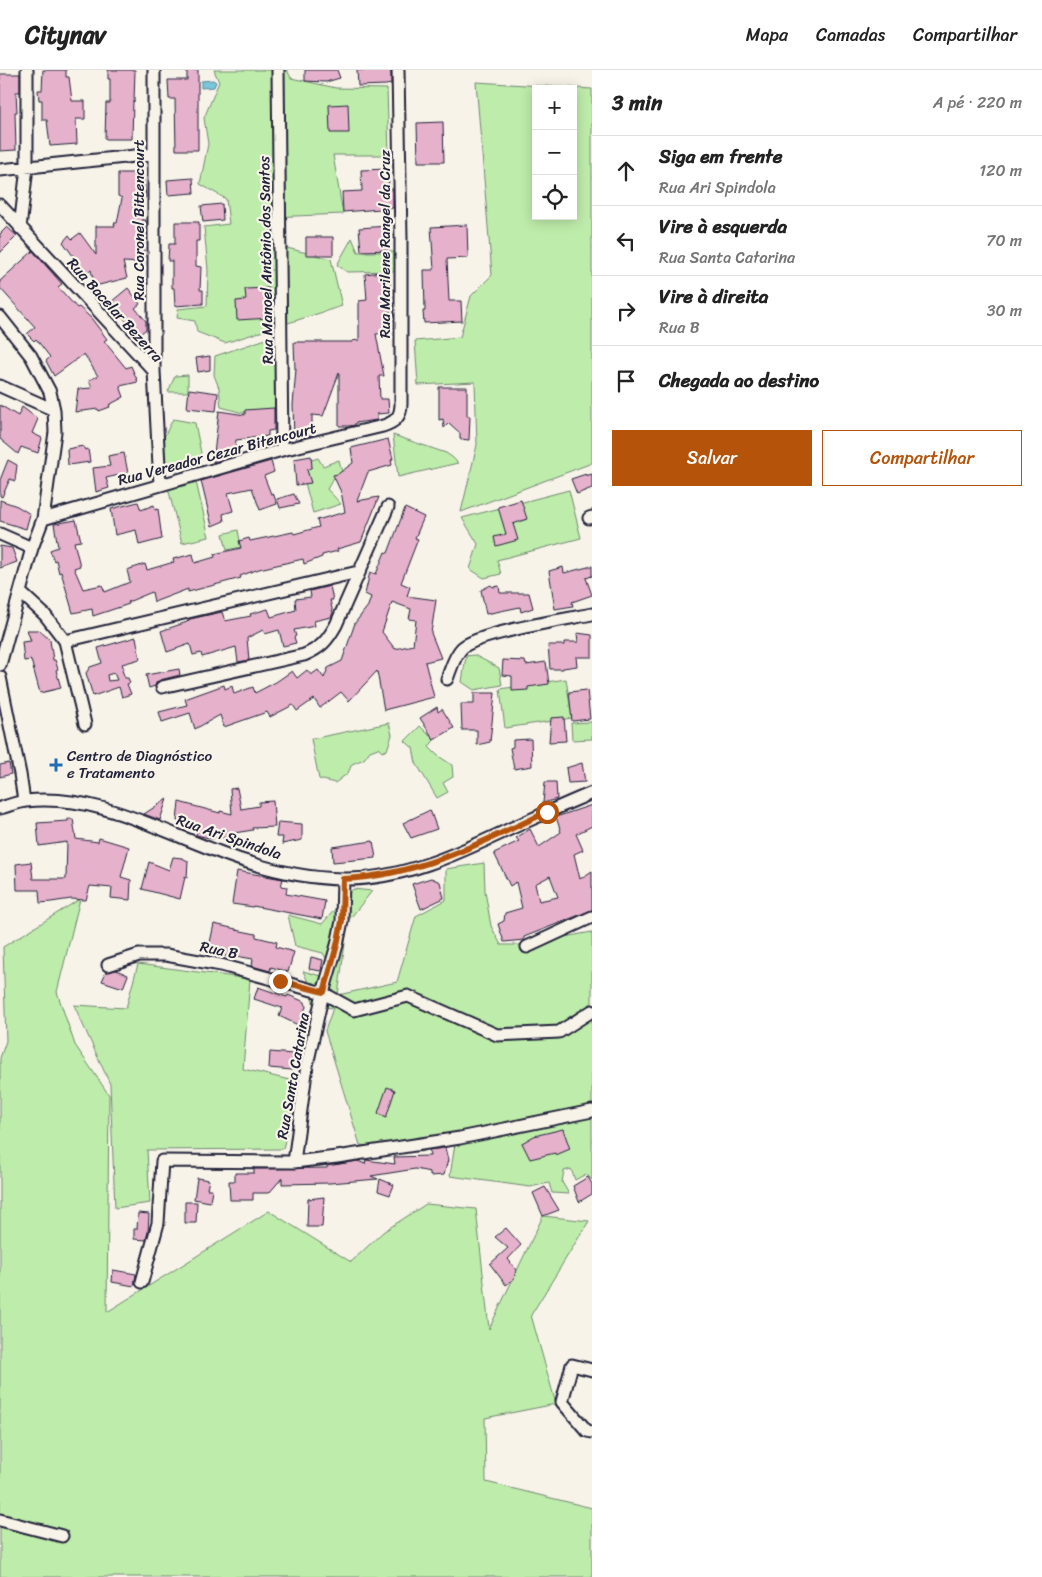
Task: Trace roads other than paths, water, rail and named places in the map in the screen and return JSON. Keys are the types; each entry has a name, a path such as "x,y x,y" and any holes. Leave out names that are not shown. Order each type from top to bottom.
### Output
{"street":[{"path":"20,228 27,167 27,70"},
{"name":"Rua Coronel Bittencourt","path":"154,70 154,370"},
{"name":"Rua Manoel Antônio dos Santos","path":"278,70 282,450"},
{"name":"Rua Marilene Rangel da Cruz","path":"398,70 401,240 401,411 398,418"},
{"path":"0,170 154,154"},
{"name":"Rua Bacelar Bezerra","path":"0,205 154,370 160,485"},
{"path":"0,317 31,356 50,392 54,410 55,432 43,519 32,548 17,608 1,658"},
{"path":"0,386 54,410"},
{"name":"Rua Vereador Cezar Bitencourt","path":"43,519 282,450 384,426 398,418"},
{"path":"162,687 241,671 315,651 329,637 336,625 388,506"},
{"path":"0,534 32,548"},
{"path":"65,641 358,572"},
{"path":"20,592 45,615 65,641 85,724"},
{"path":"447,679 456,658 462,648 469,642 479,638 592,614"},
{"path":"0,676 23,786 24,802"},
{"name":"Rua Ari Spindola","path":"0,808 24,802 86,803 128,815 212,850 268,868 297,875 343,879 368,878 433,862 592,793"},
{"name":"Rua Santa Catarina","path":"294,1162 307,1065 342,921 343,879"},
{"path":"527,947 592,917"},
{"name":"Rua B","path":"108,965 140,955 166,955 221,965 324,992 354,1010 408,996 497,1035 559,1032 592,1011"},
{"path":"142,1282 158,1223 162,1161 294,1162 338,1157 460,1138 592,1111"},
{"path":"592,1370 572,1364 562,1402 587,1431 592,1432"},
{"path":"0,1520 62,1536"}],"water":[{"path":"213,80 216,82 214,87 201,88 201,81"}],"place":[{"name":"Centro de Diagnóstico e Tratamento","path":"56,765"}]}
